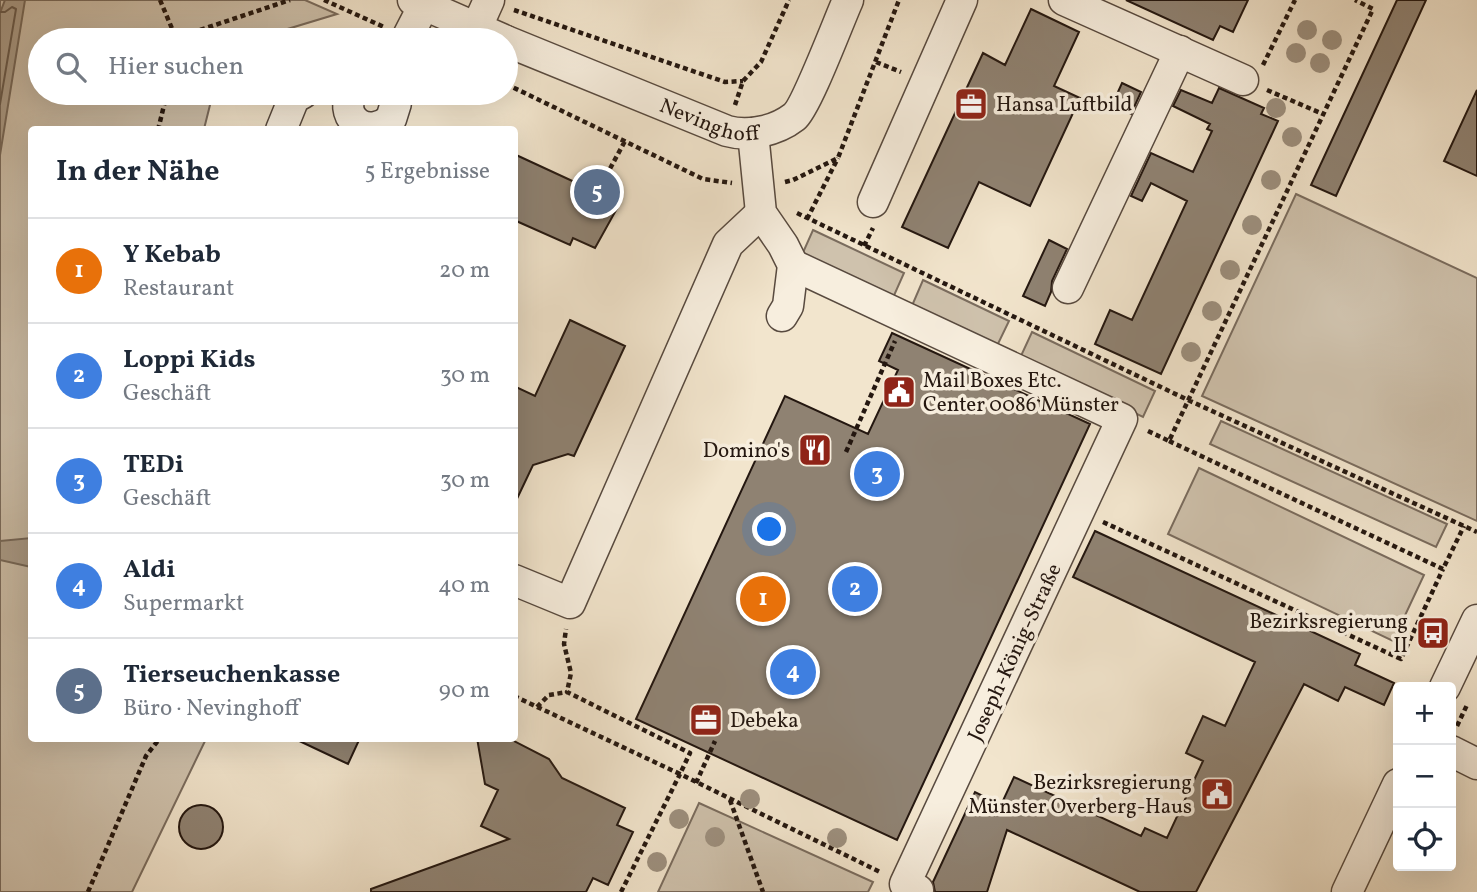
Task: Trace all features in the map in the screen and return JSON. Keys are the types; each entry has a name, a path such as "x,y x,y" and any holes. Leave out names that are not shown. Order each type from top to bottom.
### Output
{"street":[{"name":"Nevinghoff","path":"518,46 727,131 739,134 754,133 775,127 796,116 848,0"},
{"path":"873,202 962,0"},
{"path":"1064,0 1249,82"},
{"path":"476,28 489,1"},
{"path":"411,28 419,2"},
{"name":"Nevinghoff","path":"419,2 473,28"},
{"path":"1068,288 1180,51"},
{"path":"283,126 291,105"},
{"path":"348,105 354,121 365,126"},
{"path":"380,126 391,119 396,105"},
{"path":"754,133 759,200 793,265 788,306 782,316"},
{"path":"518,582 570,603 728,244 759,200"},
{"path":"793,265 1122,419"},
{"name":"Joseph-König-Straße","path":"911,888 1122,419"},
{"path":"1458,692 1477,620"},
{"path":"1456,743 1477,764"},
{"path":"1347,892 1393,795"}],"path":[{"path":"160,0 171,28"},
{"path":"208,28 290,0"},
{"path":"324,0 384,28"},
{"path":"489,1 725,82 743,81 761,62 789,0"},
{"path":"807,219 838,158 899,0"},
{"path":"1295,0 1249,82 1322,114"},
{"path":"1169,441 1373,9 1355,0"},
{"path":"518,90 703,178 807,219 1188,400 1477,532"},
{"path":"159,126 164,105"},
{"path":"606,176 625,141"},
{"path":"759,200 838,158"},
{"path":"846,452 906,318"},
{"path":"1122,419 1443,569"},
{"path":"1080,512 1401,659 1464,526"},
{"path":"567,692 571,673 564,644 570,603"},
{"path":"537,707 549,695 567,692 690,753 621,892"},
{"path":"1456,711 1458,692"},
{"path":"518,698 911,888"},
{"path":"600,708 604,702"},
{"path":"696,783 715,741"},
{"path":"89,892 145,756 156,742"},
{"path":"730,799 763,892"}],"shaded area":[{"path":"0,0 305,0 337,14 291,28 28,28 28,105 210,105 205,126 28,126 28,742 205,742 132,892 0,892"},
{"path":"1296,194 1477,278 1477,521 1202,396"},
{"path":"813,230 904,273 892,300 801,257"},
{"path":"923,280 1009,321 996,348 911,308"},
{"path":"1032,332 1155,391 1143,417 1020,358"},
{"path":"1221,421 1447,524 1436,547 1210,444"},
{"path":"1199,468 1424,575 1393,641 1168,534"},
{"path":"699,803 873,882 868,892 658,892"}],"water":[{"path":"5,0 25,0 0,155 0,13"},
{"path":"28,538 28,566 0,560 0,541"}],"building":[{"path":"1126,0 1248,0 1233,32 1220,26 1213,40"},
{"path":"1397,0 1426,0 1336,196 1311,185"},
{"path":"1031,9 1079,32 1054,86 1080,98 1030,206 979,182 948,248 902,227 983,53 1005,65"},
{"path":"1122,83 1141,92 1131,114 1112,105"},
{"path":"1219,88 1264,108 1261,114 1278,121 1161,374 1095,344 1110,310 1132,320 1187,201 1151,183 1142,201 1131,196 1151,153 1193,172 1212,131 1207,129 1210,124 1173,106 1181,90 1212,103"},
{"path":"1477,90 1477,176 1444,161"},
{"path":"518,156 620,203 595,248 573,238 570,245 518,222"},
{"path":"1049,240 1067,249 1052,281 1045,306 1023,296"},
{"path":"570,320 625,346 574,456 568,454 533,465 518,497 518,388 535,396"},
{"path":"892,333 1090,424 897,840 636,719 785,396 868,434 898,370 879,361"},
{"path":"1095,531 1360,654 1355,665 1393,683 1393,685 1384,705 1345,687 1338,701 1304,684 1196,892 1140,892 1007,830 987,892 935,892 933,882 975,792 1001,805 1014,777 1141,836 1145,828 1167,838 1203,761 1186,753 1203,716 1225,726 1255,662 1073,577"},
{"path":"301,742 358,742 348,764"},
{"path":"478,742 516,742 549,759 562,778 625,808 617,825 633,832 608,885 593,878 586,892 371,892 371,889 509,839 481,826 498,790 485,784"},
{"path":"201,805 216,812 223,827 216,842 201,849 186,842 179,827 186,812"}],"place":[{"name":"Hansa Luftbild","path":"971,104"},
{"name":"Tierseuchenkasse","path":"597,192"},
{"name":"Mail Boxes Etc. Center 0086 Münster","path":"899,392"},
{"name":"Domino's","path":"815,450"},
{"name":"TEDi","path":"877,474"},
{"name":"Loppi Kids","path":"855,589"},
{"name":"Y Kebab","path":"763,599"},
{"name":"Bezirksregierung II","path":"1433,633"},
{"name":"Aldi","path":"793,672"},
{"name":"Debeka","path":"706,720"},
{"name":"Bezirksregierung Münster Overberg-Haus","path":"1217,794"}]}
